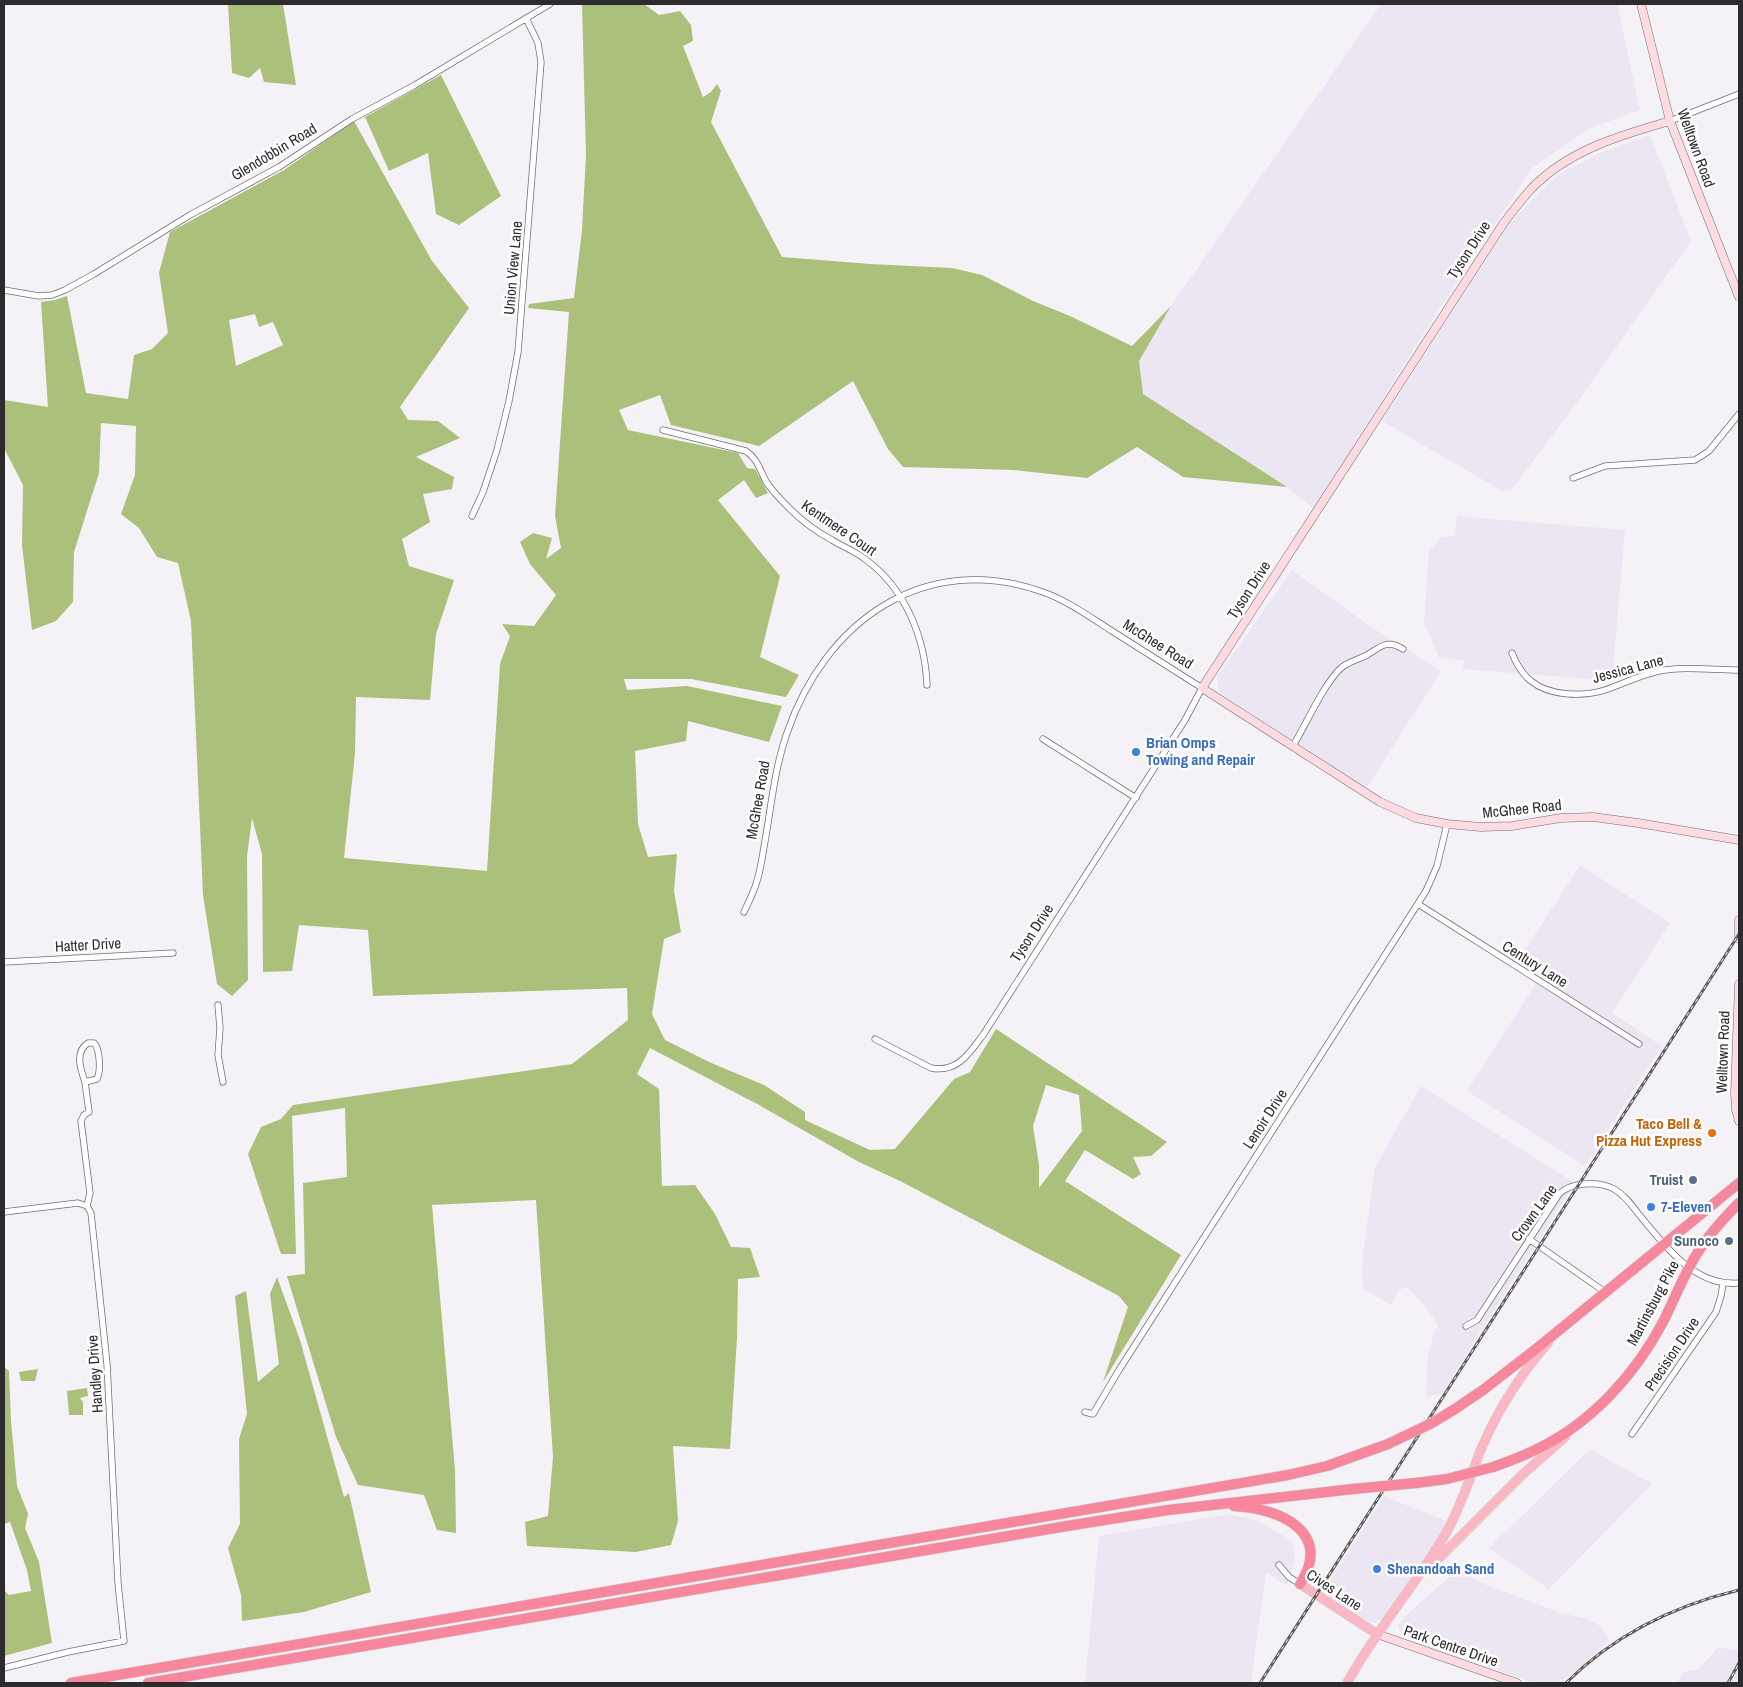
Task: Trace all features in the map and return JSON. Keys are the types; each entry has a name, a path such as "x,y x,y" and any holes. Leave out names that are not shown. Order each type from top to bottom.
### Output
{"highway":[{"name":"Martinsburg Pike","path":"70,1683 1288,1475 1337,1463 1388,1444 1432,1423 1455,1409 1506,1372 1739,1183"},
{"name":"Martinsburg Pike","path":"1067,1526 1168,1510 1447,1479 1493,1468 1536,1450 1587,1416 1612,1394 1630,1373 1651,1343 1689,1268 1706,1240 1739,1203"},
{"path":"148,1683 1067,1526 1223,1507 1242,1506 1264,1510 1294,1522 1302,1530 1309,1545 1311,1557 1308,1569 1300,1584"}],"main road":[{"path":"1348,1683 1376,1634 1410,1588 1452,1521 1488,1434 1510,1393 1536,1357 1579,1313"},
{"path":"1410,1588 1523,1474 1598,1409 1612,1394"},
{"name":"Cives Lane","path":"1300,1584 1376,1634"}],"street":[{"name":"Glendobbin Road","path":"4,290 38,296 52,295 65,290 190,215 279,167 352,119 550,4"},
{"name":"Welltown Road","path":"1641,4 1670,121 1739,297"},
{"name":"Union View Lane","path":"472,516 483,492 497,450 518,352 541,62 538,43 526,18"},
{"path":"1670,121 1739,94"},
{"name":"Tyson Drive","path":"875,1039 931,1068 949,1068 963,1061 984,1035 1136,798 1185,720 1202,688 1503,224 1533,188 1563,163 1590,148 1632,132 1670,121"},
{"path":"1573,478 1605,466 1696,460 1709,451 1739,414"},
{"name":"Kentmere Court","path":"663,430 746,451 755,459 766,482 782,502 818,531 869,562 891,584 900,597 920,640 925,659 927,685"},
{"name":"McGhee Road","path":"744,912 756,884 781,752 790,722 822,662 839,641 872,612 900,597 938,585 970,581 1000,582 1029,588 1064,601 1391,808 1416,818 1448,824 1482,827 1512,826 1547,820 1593,817 1739,840"},
{"path":"1293,746 1328,684 1342,668 1384,645 1393,645 1403,650"},
{"name":"Jessica Lane","path":"1512,653 1520,670 1535,684 1547,690 1571,693 1603,690 1667,670 1739,670"},
{"path":"1043,739 1136,798"},
{"name":"Lenoir Drive","path":"1085,1412 1093,1414 1119,1370 1418,904 1437,866 1448,824"},
{"name":"Century Lane","path":"1418,904 1639,1044"},
{"path":"1739,920 1739,939"},
{"name":"Hatter Drive","path":"4,962 173,953"},
{"name":"Welltown Road","path":"1739,984 1735,1094 1739,1121"},
{"path":"218,1005 220,1028 218,1055 223,1082"},
{"path":"92,1042 98,1047 99,1074 97,1079 85,1082 80,1060 83,1047 92,1042"},
{"name":"Handley Drive","path":"4,1668 68,1652 124,1641 118,1583 108,1364 91,1213 87,1206 90,1193 81,1121 84,1115 89,1112 85,1082"},
{"name":"Crown Lane","path":"1466,1326 1477,1320 1562,1191 1572,1186 1590,1184 1608,1187 1620,1193 1664,1244 1689,1268 1722,1284"},
{"path":"4,1212 78,1203 87,1206"},
{"path":"1529,1239 1605,1292"},
{"path":"1722,1284 1739,1283"},
{"name":"Precision Drive","path":"1632,1434 1716,1312 1721,1296 1722,1284"},
{"name":"Cives Lane","path":"1280,1565 1289,1577 1300,1584"},
{"name":"Park Centre Drive","path":"1376,1634 1517,1683"}],"shaded area":[{"path":"1381,4 1617,4 1640,110 1588,129 1531,169 1420,339 1314,509 1287,487 1143,394 1139,361 1171,306"},
{"path":"1650,135 1691,241 1583,394 1511,490 1502,491 1382,421 1510,223 1539,192 1561,173 1597,154"},
{"path":"1457,516 1625,530 1612,681 1463,669 1464,660 1439,658 1424,622 1429,550 1442,537 1455,536"},
{"path":"1292,570 1373,628 1441,671 1366,789 1219,692 1217,677"},
{"path":"1580,865 1670,923 1612,1013 1662,1046 1585,1166 1467,1091 1544,971 1521,956"},
{"path":"1421,1086 1575,1183 1441,1394 1426,1397 1428,1354 1438,1325 1423,1304 1408,1288 1399,1290 1391,1305 1363,1289 1362,1270 1375,1167"},
{"path":"1590,1449 1652,1484 1549,1589 1489,1548"},
{"name":"Shenandoah Sand","path":"1384,1496 1446,1521 1434,1546 1385,1615 1373,1623 1363,1620 1322,1593"},
{"path":"1229,1514 1256,1520 1282,1535 1293,1544 1295,1559 1287,1586 1266,1572 1251,1683 1085,1683 1099,1536"},
{"path":"1454,1573 1468,1573 1484,1584 1561,1613 1588,1619 1602,1627 1609,1640 1561,1683 1535,1683 1416,1643 1402,1634 1398,1625 1406,1615"},
{"path":"1718,1647 1739,1651 1739,1683 1677,1683 1682,1672 1699,1669"}],"green space":[{"path":"228,4 283,4 296,85 264,82 260,68 249,78 232,73"},
{"path":"582,4 644,4 659,15 680,11 691,25 693,41 683,46 703,97 711,92 717,84 721,91 711,122 782,257 952,268 982,275 1033,301 1070,316 1132,346 1171,306 1139,361 1143,394 1287,487 1183,477 1137,447 1087,478 1014,470 903,467 888,449 853,381 759,446 671,425 660,395 619,410 628,430 738,453 747,468 755,469 768,493 756,498 744,480 718,500 780,576 760,657 799,675 786,697 691,679 624,679 627,690 687,686 782,706 769,742 688,721 686,741 635,751 638,824 648,857 677,854 674,891 681,932 664,939 652,1014 665,1040 709,1062 764,1085 805,1112 805,1120 870,1150 895,1149 954,1079 970,1072 996,1029 1167,1142 1151,1156 1133,1157 1141,1174 1133,1179 1085,1150 1065,1181 1181,1255 1103,1382 1128,1307 1119,1296 900,1181 859,1162 759,1105 650,1048 637,1074 659,1089 662,1186 695,1185 715,1214 731,1247 750,1248 760,1277 738,1279 737,1338 730,1449 673,1446 678,1521 671,1545 636,1552 527,1546 525,1522 548,1516 553,1457 536,1200 432,1205 455,1470 456,1533 437,1530 424,1495 358,1485 336,1437 287,1276 305,1274 303,1183 347,1177 345,1108 292,1116 296,1254 281,1254 248,1154 261,1127 281,1119 293,1105 572,1064 628,1020 627,988 373,996 368,930 299,925 292,971 263,972 262,854 252,818 247,856 248,980 232,996 217,984 203,895 191,621 178,563 157,557 139,528 121,514 135,475 136,426 101,423 99,473 74,552 73,602 56,621 32,630 22,545 23,485 4,448 4,400 48,407 41,302 67,296 86,393 128,399 134,355 152,349 168,333 159,273 170,232 284,170 354,121 432,261 469,308 400,407 408,420 438,421 460,438 416,457 454,477 452,489 423,494 430,522 402,539 409,566 454,580 436,634 430,700 356,697 355,753 344,858 487,871 500,664 510,636 502,624 534,626 556,595 530,564 520,542 533,533 552,538 546,559 561,548 555,516 569,312 528,308 529,304 574,298 582,230 586,155","holes":["255,314 259,327 273,322 283,345 236,366 229,320","1046,1085 1079,1095 1082,1131 1039,1188 1039,1165 1033,1126"]},
{"path":"441,75 501,196 459,225 436,214 428,153 389,171 365,117"},
{"path":"277,1277 300,1340 344,1497 349,1493 371,1592 304,1612 242,1621 241,1595 228,1548 240,1524 239,1439 247,1414 235,1296 246,1291 258,1382 279,1364 270,1294"},
{"path":"4,1367 9,1371 17,1486 28,1514 25,1528 39,1562 52,1643 4,1656 4,1590 9,1595 31,1591 27,1570 10,1522 4,1524"},
{"path":"38,1369 35,1381 21,1381 19,1372"},
{"path":"87,1388 88,1396 80,1398 83,1402 83,1415 69,1415 67,1391"}],"railway":[{"path":"1260,1683 1739,934"},
{"path":"1566,1683 1604,1650 1646,1624 1691,1605 1739,1590"},
{"path":"1728,1683 1739,1663"}],"place":[{"name":"Brian Omps Towing and Repair","path":"1136,752"},
{"name":"Taco Bell & Pizza Hut Express","path":"1712,1133"},
{"name":"Truist","path":"1693,1180"},
{"name":"7-Eleven","path":"1651,1207"},
{"name":"Sunoco","path":"1729,1241"},
{"name":"Shenandoah Sand","path":"1377,1569"}]}
